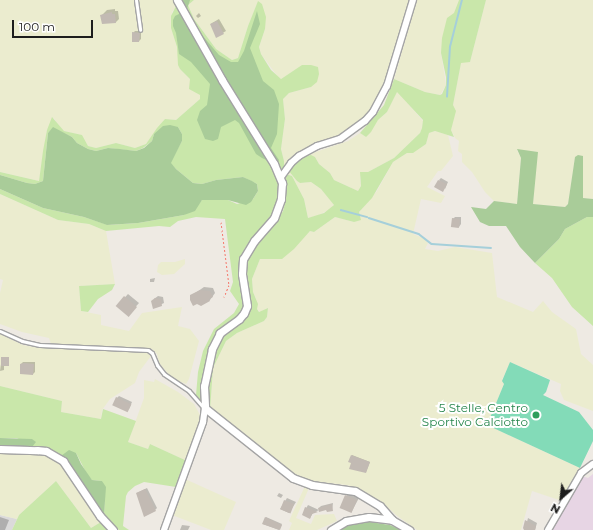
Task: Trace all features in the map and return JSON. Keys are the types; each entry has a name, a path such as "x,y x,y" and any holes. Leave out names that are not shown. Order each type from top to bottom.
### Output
{"street":[{"path":"164,530 203,422 204,386 212,349 220,333 239,319 247,306 242,274 243,259 250,246 270,224 277,212 281,199 281,177 222,80 178,0"},
{"path":"281,177 291,163 299,156 317,146 340,139 365,121 373,112 387,86 413,0"},
{"path":"204,408 293,478 312,485 348,489 357,492 380,506 392,520 405,529"},
{"path":"0,449 46,451 62,461 100,516 113,530"},
{"path":"548,530 581,473 593,464"},
{"path":"331,530 346,521 358,517 392,520"}],"lane":[{"path":"136,0 140,30"},
{"path":"0,331 22,341 40,345 148,350 152,353 157,365 164,374 189,391 204,408"}],"path":[{"path":"221,222 229,285 224,297"}],"shaded area":[{"path":"593,474 593,530 552,530 582,476 588,478"},
{"path":"0,515 17,519 12,530 0,530"}],"green space":[{"path":"0,0 174,0 177,6 172,12 171,27 177,47 180,69 190,79 190,86 200,95 200,99 176,120 165,119 146,144 135,148 116,143 96,148 88,146 81,135 64,131 59,127 54,118 47,130 39,181 0,172"},
{"path":"179,0 194,0 188,5 194,19 216,49 232,60 238,58 258,1 262,4 266,17 265,29 259,47 261,54 271,70 281,79 302,65 311,65 318,67 319,74 317,82 311,87 289,93 283,99 285,119 281,149 284,169 276,210 245,248 240,261 245,306 244,311 227,325 214,349 227,332 242,321 251,307 246,266 248,257 255,246 274,225 283,211 285,203 286,174 292,176 304,199 308,218 324,213 334,205 321,189 311,182 300,183 288,170 304,156 311,155 315,157 319,164 330,173 334,180 358,191 361,186 360,172 368,172 394,158 420,133 422,128 423,120 397,92 387,112 378,120 371,132 366,137 360,133 384,105 394,79 425,92 440,95 442,94 446,85 446,77 441,53 442,38 447,18 454,13 459,0 486,0 470,62 461,63 453,105 456,111 451,130 454,137 435,131 429,133 426,144 413,153 407,153 393,162 372,198 359,212 361,220 354,222 335,217 314,232 310,231 294,249 282,259 260,259 252,279 253,292 258,304 257,309 259,312 268,308 267,317 264,321 237,333 226,341 213,368 210,411 196,395 198,372 203,351 214,329 234,313 239,304 230,291 233,282 225,219 196,217 178,221 170,227 159,226 106,231 89,224 58,220 0,194 0,189 43,208 84,217 108,225 138,223 184,215 198,205 202,200 228,200 237,204 253,199 258,191 257,184 243,177 216,180 202,184 193,183 176,169 170,163 182,141 182,134 178,127 154,134 152,141 136,151 108,148 96,151 88,149 77,143 72,137 53,128 48,133 43,181 35,184 27,183 0,175 0,172 39,181 47,130 52,117 64,131 82,135 88,146 96,148 116,143 135,148 146,144 165,119 176,120 200,99 200,95 189,89 190,79 178,65 177,47 171,28 171,16"},
{"path":"183,0 190,0 187,9 202,35 219,55 231,62 238,62 244,51 257,11 260,24 250,48 263,81 274,90 279,104 277,134 271,148 279,160 277,165 256,154 239,123 235,120 221,127 218,139 213,141 205,139 197,120 200,111 207,105 210,84 191,62 179,54 176,33 173,26 175,16 179,14 184,5"},
{"path":"194,0 411,0 380,99 363,121 340,137 314,145 284,169 281,149 285,119 283,99 289,93 311,87 295,70 281,79 261,54 259,47 265,29 258,2 248,26 238,58 232,60 216,49 194,19 188,5"},
{"path":"417,0 459,0 441,53 446,85 440,95 425,92 394,79"},
{"path":"486,0 593,0 593,199 583,198 583,156 575,158 568,204 565,207 533,204 537,152 517,150 521,158 517,204 494,201 485,192 472,172 462,162 462,154 458,151 459,141 455,138 451,130 453,105 461,62 470,62"},
{"path":"397,91 423,121 422,128 420,133 394,158 368,172 364,172 360,177 361,186 358,191 334,180 330,173 319,164 315,157 304,156 348,141 360,133 366,137 378,120 387,112"},
{"path":"170,125 178,127 182,134 182,141 171,163 176,169 193,183 202,184 216,180 243,177 257,184 258,191 251,202 246,205 228,200 202,200 195,211 184,215 138,223 107,225 84,217 43,208 0,189 0,175 27,183 35,184 43,181 48,133 53,127 72,137 77,143 88,149 96,151 108,148 136,151 144,148 152,141 154,134 163,126"},
{"path":"435,131 448,135 453,156 441,171 438,171 427,187 445,196 441,203 421,199 413,234 423,238 428,243 425,249 438,251 455,247 492,253 497,297 533,312 543,301 552,312 576,329 581,354 593,365 593,411 564,400 560,391 561,384 510,362 502,380 504,384 487,425 580,468 562,501 532,491 521,530 417,530 396,515 383,503 359,489 347,485 310,481 293,474 210,411 213,368 226,341 237,333 264,321 267,317 268,308 260,312 257,309 256,299 253,292 252,279 260,259 277,258 297,244 310,231 314,232 335,217 354,222 359,212 377,191 393,162 426,144 429,133"},
{"path":"517,149 538,152 533,204 565,207 568,204 575,157 578,155 583,156 583,198 593,199 593,217 587,217 565,229 559,239 535,263 520,247 506,226 489,226 480,222 471,207 486,209 494,201 517,204 521,158"},
{"path":"288,170 300,183 311,182 321,189 334,204 332,208 317,216 308,218 304,199 292,176 286,174"},
{"path":"0,194 58,220 89,224 106,231 115,284 79,286 81,311 101,315 101,325 129,331 142,313 182,307 178,326 190,329 199,341 189,379 186,384 172,378 159,363 157,354 152,349 51,344 49,338 22,332 0,324 0,293 3,280 0,279"},
{"path":"587,217 593,217 593,326 572,307 552,278 535,263 559,239 565,229"},
{"path":"185,259 185,264 174,274 162,275 157,272 158,265 161,262 175,262"},
{"path":"115,284 112,290 98,299 88,312 81,311 79,286"},
{"path":"0,334 23,345 33,347 146,352 151,356 139,372 135,383 110,399 102,410 101,419 61,412 62,401 0,386"},
{"name":"5 Stelle, Centro Sportivo Calciotto","path":"510,362 550,380 546,392 543,395 579,412 593,430 593,441 580,468 487,425 504,384 502,381"},
{"path":"155,379 178,392 194,404 200,415 201,420 187,461 150,444 148,449 128,442 144,398 144,380 154,382"},
{"path":"0,386 62,401 61,412 101,419 103,409 136,421 128,442 148,449 150,444 187,461 176,487 144,482 135,486 126,496 123,526 129,530 119,530 104,515 105,496 102,481 92,480 88,476 76,453 61,456 32,447 17,438 0,438"},
{"path":"0,438 32,439 36,442 32,447 0,452"},
{"path":"69,450 76,453 81,464 92,480 102,481 106,487 104,515 77,475 61,456"},
{"path":"0,452 34,453 53,458 64,468 101,522 91,528 56,481 19,515 17,519 0,515"},
{"path":"185,479 236,502 224,530 211,530 172,515"},
{"path":"56,481 91,528 101,522 109,530 12,530 19,515"},
{"path":"305,486 309,488 296,518 311,524 315,515 334,514 337,521 317,530 289,530 292,523 289,521"},
{"path":"357,520 390,525 401,530 335,530"}],"building":[{"path":"112,12 112,14 115,14 116,23 102,24 100,15"},
{"path":"217,21 224,34 216,38 210,24"},
{"path":"132,32 140,33 139,42 132,42"},
{"path":"438,180 447,184 443,192 434,187"},
{"path":"452,218 460,219 459,228 451,227"},
{"path":"200,290 210,291 213,297 209,299 210,301 201,306 197,304 193,306 190,300 190,295"},
{"path":"124,296 137,307 129,317 116,306"},
{"path":"155,298 161,299 162,306 153,309 151,301"},
{"path":"1,357 9,357 9,366 1,366"},
{"path":"20,364 34,364 33,375 20,374"},
{"path":"116,397 131,404 128,412 112,405"},
{"path":"351,455 370,462 366,473 349,469 351,463 348,462"},
{"path":"145,489 156,511 144,517 136,493"},
{"path":"345,495 357,500 351,513 340,508"},
{"path":"284,500 294,504 290,513 280,509"},
{"path":"332,504 333,511 327,512 326,510 319,512 318,508"},
{"path":"305,507 318,512 312,514 310,519 302,515"},
{"path":"265,517 282,525 280,530 262,524"},
{"path":"525,520 536,526 535,530 524,530"}],"waterway":[{"path":"447,97 450,47 462,0"},
{"path":"341,210 367,217"},
{"path":"369,218 419,234 432,244 491,248"}],"place":[{"name":"5 Stelle, Centro Sportivo Calciotto","path":"536,415"}]}
